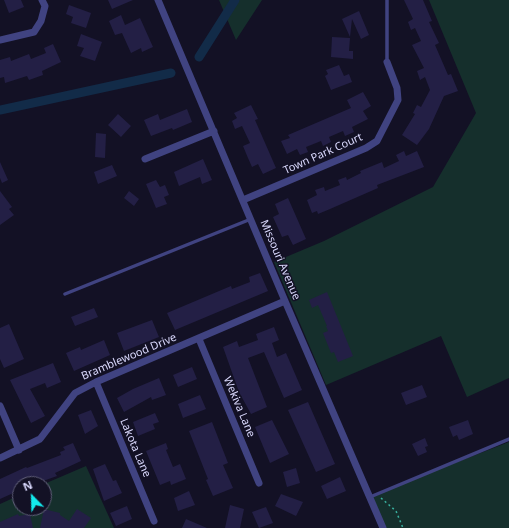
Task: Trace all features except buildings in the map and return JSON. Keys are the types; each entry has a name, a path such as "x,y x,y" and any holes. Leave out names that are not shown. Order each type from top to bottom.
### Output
{"street":[{"path":"0,40 34,32 41,21 45,6 42,0"},
{"name":"Missouri Avenue","path":"158,0 383,528"},
{"name":"Town Park Court","path":"243,200 366,148 377,141 398,100 397,88 387,62"},
{"path":"145,159 214,131"},
{"name":"Bramblewood Drive","path":"0,458 40,439 74,393 96,382 285,301"},
{"name":"Wekiva Lane","path":"199,339 259,483"},
{"name":"Lakota Lane","path":"96,382 154,521"},
{"path":"0,406 19,450"}],"lane":[{"path":"387,0 387,62"},
{"path":"64,294 251,219"},
{"path":"370,497 509,439"}],"path":[{"path":"378,494 396,511 403,528"}],"green space":[{"path":"219,0 262,0 236,40"},
{"path":"429,0 509,0 509,378 467,397 441,336 326,385 274,262 324,241 433,187 476,113"},
{"path":"509,442 509,528 386,528 372,495"},
{"path":"86,466 114,528 0,528 0,504 12,499 12,516 52,516 52,481"}],"waterway":[{"path":"199,57 235,0"},
{"path":"0,110 171,73"}]}
